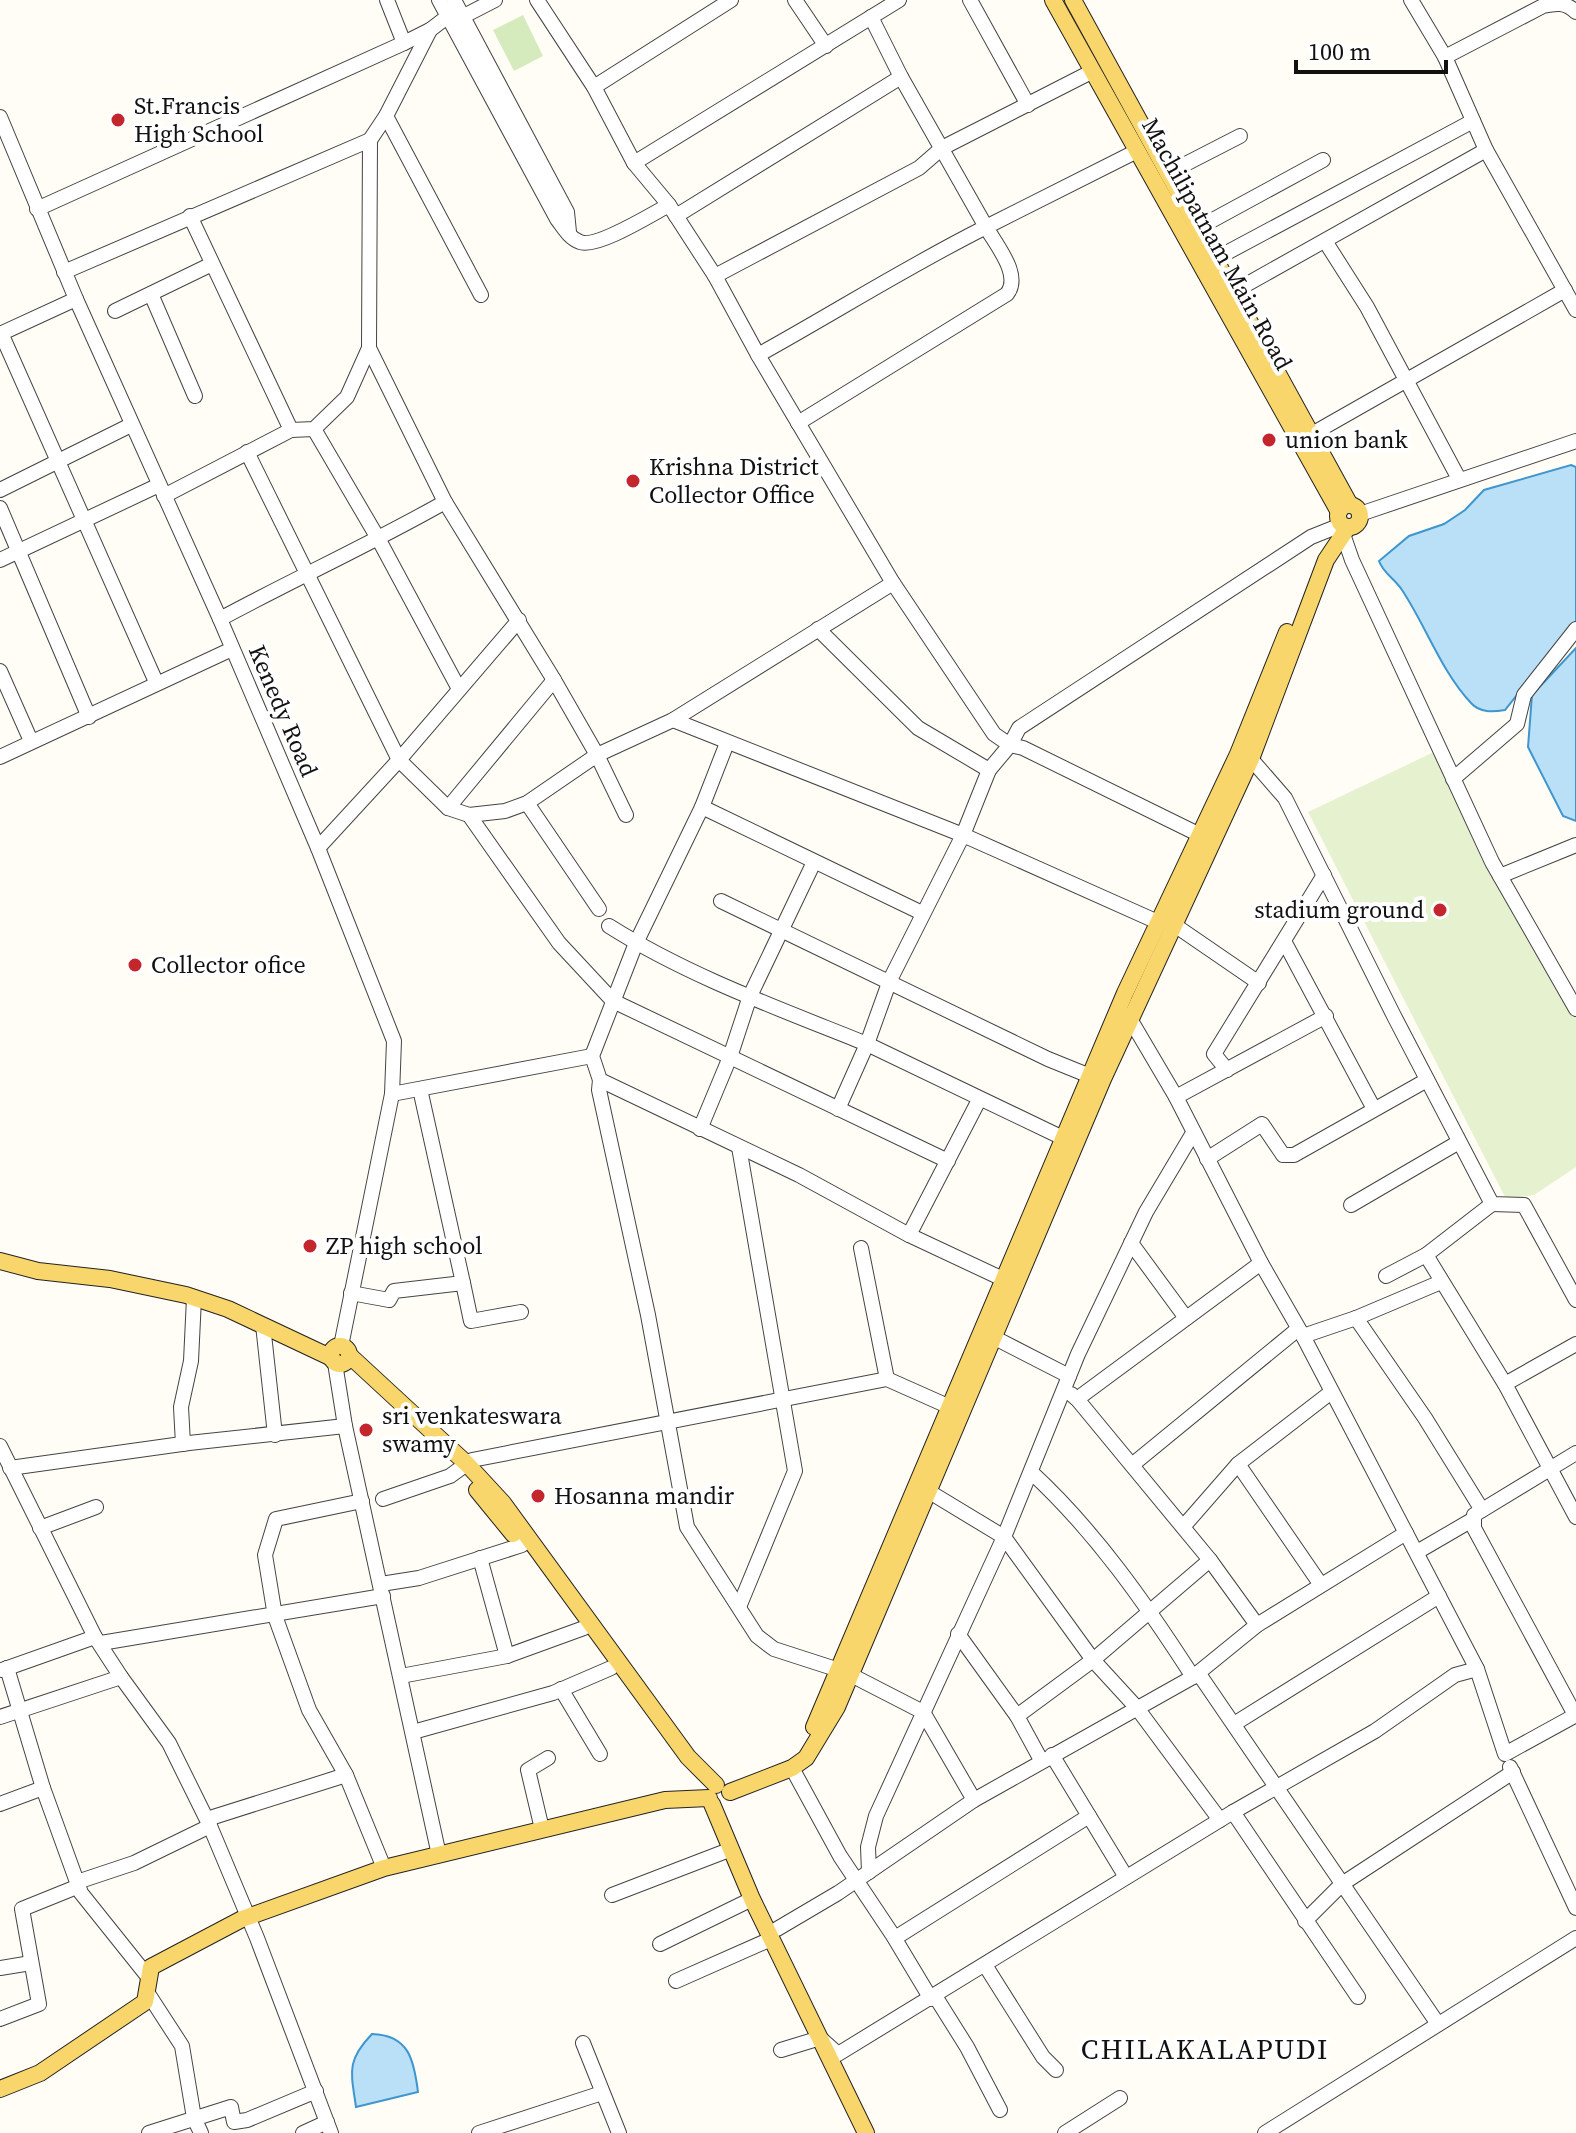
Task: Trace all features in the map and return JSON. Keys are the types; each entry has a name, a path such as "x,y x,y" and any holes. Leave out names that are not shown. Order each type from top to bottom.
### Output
{"main road":[{"name":"Machilipatnam Main Road","path":"1064,2 1093,71 1137,151 1263,361 1312,434 1345,520"},
{"name":"Machilipatnam Main Road","path":"1064,2 1168,173 1233,292 1263,361 1345,520"},
{"path":"0,2089 40,2073 145,2002 151,1967 247,1917 384,1868 665,1800 718,1795 792,1768 806,1758 837,1707 845,1672 950,1407 1005,1280 1166,923 1251,759 1326,560 1345,520"},
{"path":"1166,923 1319,555 1345,520"},
{"path":"718,1795 792,1759 814,1729 845,1672 995,1338 1069,1143 1090,1076 1124,1016"},
{"path":"0,1261 38,1271 110,1279 194,1298 228,1309 340,1357 464,1467 531,1540 718,1795 774,1934 866,2133"},
{"path":"464,1467 681,1765 718,1795 729,1850 752,1899 838,2054 875,2133"}],"street":[{"path":"387,0 404,43"},
{"path":"439,0 455,17 557,219 569,236 580,242 594,243 673,211 901,77"},
{"path":"454,0 455,17"},
{"path":"37,209 495,0"},
{"path":"537,0 594,87 634,163 673,211 715,276 758,355 893,583 994,734 1010,745 1023,748 1200,835"},
{"path":"594,87 731,0"},
{"path":"795,0 826,46"},
{"path":"634,163 899,0"},
{"path":"970,0 1028,105"},
{"path":"1411,0 1445,57 1486,150 1576,310"},
{"path":"1445,57 1542,3 1566,4 1576,12"},
{"path":"798,423 1007,294 1012,287 1012,276 871,17"},
{"path":"0,560 83,519 162,490 291,430 314,429 347,397 369,348 370,140 386,116 430,30"},
{"path":"715,276 919,168 942,148 1093,71"},
{"path":"386,116 481,295"},
{"name":"Kenedy Road","path":"0,117 64,272 220,619 318,848 394,1041 392,1094 340,1357 345,1426 439,1855"},
{"path":"1215,259 1473,121"},
{"path":"1168,173 1240,136"},
{"path":"64,272 370,140"},
{"path":"1233,292 1486,150"},
{"path":"758,355 858,300 924,258 1137,151"},
{"path":"1198,228 1323,160"},
{"path":"190,216 291,430"},
{"path":"1325,241 1367,307 1459,479"},
{"path":"115,311 212,264"},
{"path":"1312,434 1565,290"},
{"path":"151,294 195,396"},
{"path":"76,299 0,333 156,682"},
{"path":"369,348 445,502 554,680 597,755 626,815"},
{"path":"0,490 131,425"},
{"path":"314,429 379,540 459,689"},
{"path":"838,1109 867,1044 890,980 963,835 989,770 1010,745 1019,728 1311,537 1345,520 1459,479 1575,443"},
{"path":"247,452 399,760 448,808 469,815 505,811 527,803 597,755 673,720 893,583"},
{"path":"220,619 306,573 379,540 445,502"},
{"path":"0,508 89,717"},
{"path":"1345,520 1352,560 1453,779 1500,876 1576,1009"},
{"path":"318,848 399,760 519,620"},
{"path":"818,629 918,728 989,770"},
{"path":"1453,779 1517,724 1524,695 1576,629"},
{"path":"0,757 232,649"},
{"path":"0,671 31,741"},
{"path":"448,808 554,680"},
{"path":"673,720 963,835 1166,923 1259,983"},
{"path":"727,743 702,807 636,943 592,1056 600,1080 599,1090 648,1315 687,1527 757,1636 774,1649 845,1672 923,1712 974,1800"},
{"path":"1251,759 1285,798 1492,1204"},
{"path":"527,803 599,909"},
{"path":"702,807 922,913"},
{"path":"469,815 559,943 613,1001 948,1161"},
{"path":"1500,876 1576,845"},
{"path":"700,1129 730,1057 750,996 814,862"},
{"path":"1227,1070 1214,1054 1324,875"},
{"path":"721,901 1048,1059 1090,1076"},
{"path":"609,926 636,943 750,996 867,1044 1069,1143"},
{"path":"1284,941 1374,1109"},
{"path":"1124,1016 1176,1097 1477,1669 1505,1754 1571,1881 1576,1908"},
{"path":"1176,1097 1326,1016"},
{"path":"392,1094 592,1056"},
{"path":"600,1080 799,1175 909,1235 1005,1280"},
{"path":"1207,1159 1262,1124 1283,1155 1294,1155 1427,1080"},
{"path":"420,1089 471,1321 521,1312"},
{"path":"909,1235 979,1100"},
{"path":"869,1872 868,1847 872,1827 1004,1537 1066,1383 1146,1212 1193,1133"},
{"path":"1351,1205 1459,1142"},
{"path":"739,1147 795,1471 739,1607"},
{"path":"1386,1276 1426,1255 1492,1204 1524,1205 1576,1300"},
{"path":"1131,1243 1186,1318"},
{"path":"861,1248 887,1379"},
{"path":"1426,1255 1505,1384 1576,1517"},
{"path":"1077,1399 1261,1263"},
{"path":"1132,1465 1300,1333 1356,1318 1441,1282"},
{"path":"351,1293 389,1300 394,1291 463,1283"},
{"path":"183,1444 181,1407 193,1352 194,1298"},
{"path":"1356,1318 1425,1418 1477,1515 1474,1528 1576,1715 1505,1754"},
{"path":"263,1325 275,1435"},
{"path":"995,1338 1066,1383 1210,1560 1257,1625"},
{"path":"1505,1384 1576,1344"},
{"path":"383,1499 464,1467 472,1460 887,1379 950,1407"},
{"path":"1183,1527 1238,1464 1330,1393"},
{"path":"10,1468 345,1426"},
{"path":"1,1450 98,1640 169,1743 209,1823 329,2128 303,2133"},
{"path":"1417,1552 1576,1453"},
{"path":"1238,1464 1321,1585"},
{"path":"1031,1472 1066,1504 1234,1724 1438,2024"},
{"path":"928,1491 1004,1537 1093,1660 1226,1816 1358,1997"},
{"path":"362,1501 276,1519 265,1555 275,1616 309,1710 346,1775 384,1868"},
{"path":"40,1528 96,1507"},
{"path":"676,1981 774,1934 974,1800 1196,1676 1257,1625 1406,1533"},
{"path":"201,2133 194,2118 182,2046 148,1985 81,1893 43,1788 21,1710 4,1669 98,1640 275,1616 382,1590 522,1545"},
{"path":"480,1558 507,1656"},
{"path":"1017,1716 1093,1660 1210,1560"},
{"path":"1234,1724 1439,1596"},
{"path":"401,1676 507,1656 584,1628"},
{"path":"958,1634 1089,1816 1126,1877"},
{"path":"413,1732 561,1689 611,1668"},
{"path":"781,2050 820,2038 838,2054 1226,1816 1375,1731 1455,1675 1477,1669"},
{"path":"0,1717 121,1677"},
{"path":"561,1689 600,1754"},
{"path":"542,1829 528,1789 528,1770 548,1758"},
{"path":"792,1768 855,1881 967,2047 1000,2110"},
{"path":"1305,1921 1342,1884 1513,1772"},
{"path":"0,2019 39,2004 22,1909 134,1863 209,1823 346,1775"},
{"path":"0,1804 43,1788"},
{"path":"895,1938 1089,1816"},
{"path":"612,1895 729,1850"},
{"path":"660,1944 752,1899"},
{"path":"1265,2133 1576,1938"},
{"path":"0,1968 31,1963"},
{"path":"985,1965 1043,2057 1056,2070"},
{"path":"583,2043 619,2133"},
{"path":"149,2133 231,2107 234,2122 247,2120 316,2091"},
{"path":"479,2133 516,2127 602,2093"},
{"path":"1065,2133 1120,2098"}],"green space":[{"path":"523,15 543,56 514,71 493,30"},
{"name":"stadium ground","path":"1436,751 1576,1008 1576,1167 1534,1195 1506,1199 1308,812"}],"water":[{"path":"1571,465 1576,467 1576,621 1505,710 1483,710 1471,703 1460,690 1411,604 1379,561 1409,536 1444,524 1465,510 1484,490"},
{"path":"1576,648 1576,821 1563,816 1528,747 1532,695"},
{"path":"372,2034 384,2035 402,2044 411,2060 418,2092 356,2107 352,2068 358,2052"}],"place":[{"name":"St.Francis High School","path":"118,120"},
{"name":"union bank","path":"1269,440"},
{"name":"Krishna District Collector Office","path":"633,481"},
{"name":"stadium ground","path":"1440,910"},
{"name":"Collector ofice","path":"135,965"},
{"name":"ZP high school","path":"310,1246"},
{"name":"sri venkateswara swamy","path":"366,1430"},
{"name":"Hosanna mandir","path":"538,1496"}],"district":[{"name":"CHILAKALAPUDI","path":"1205,2049"}]}
